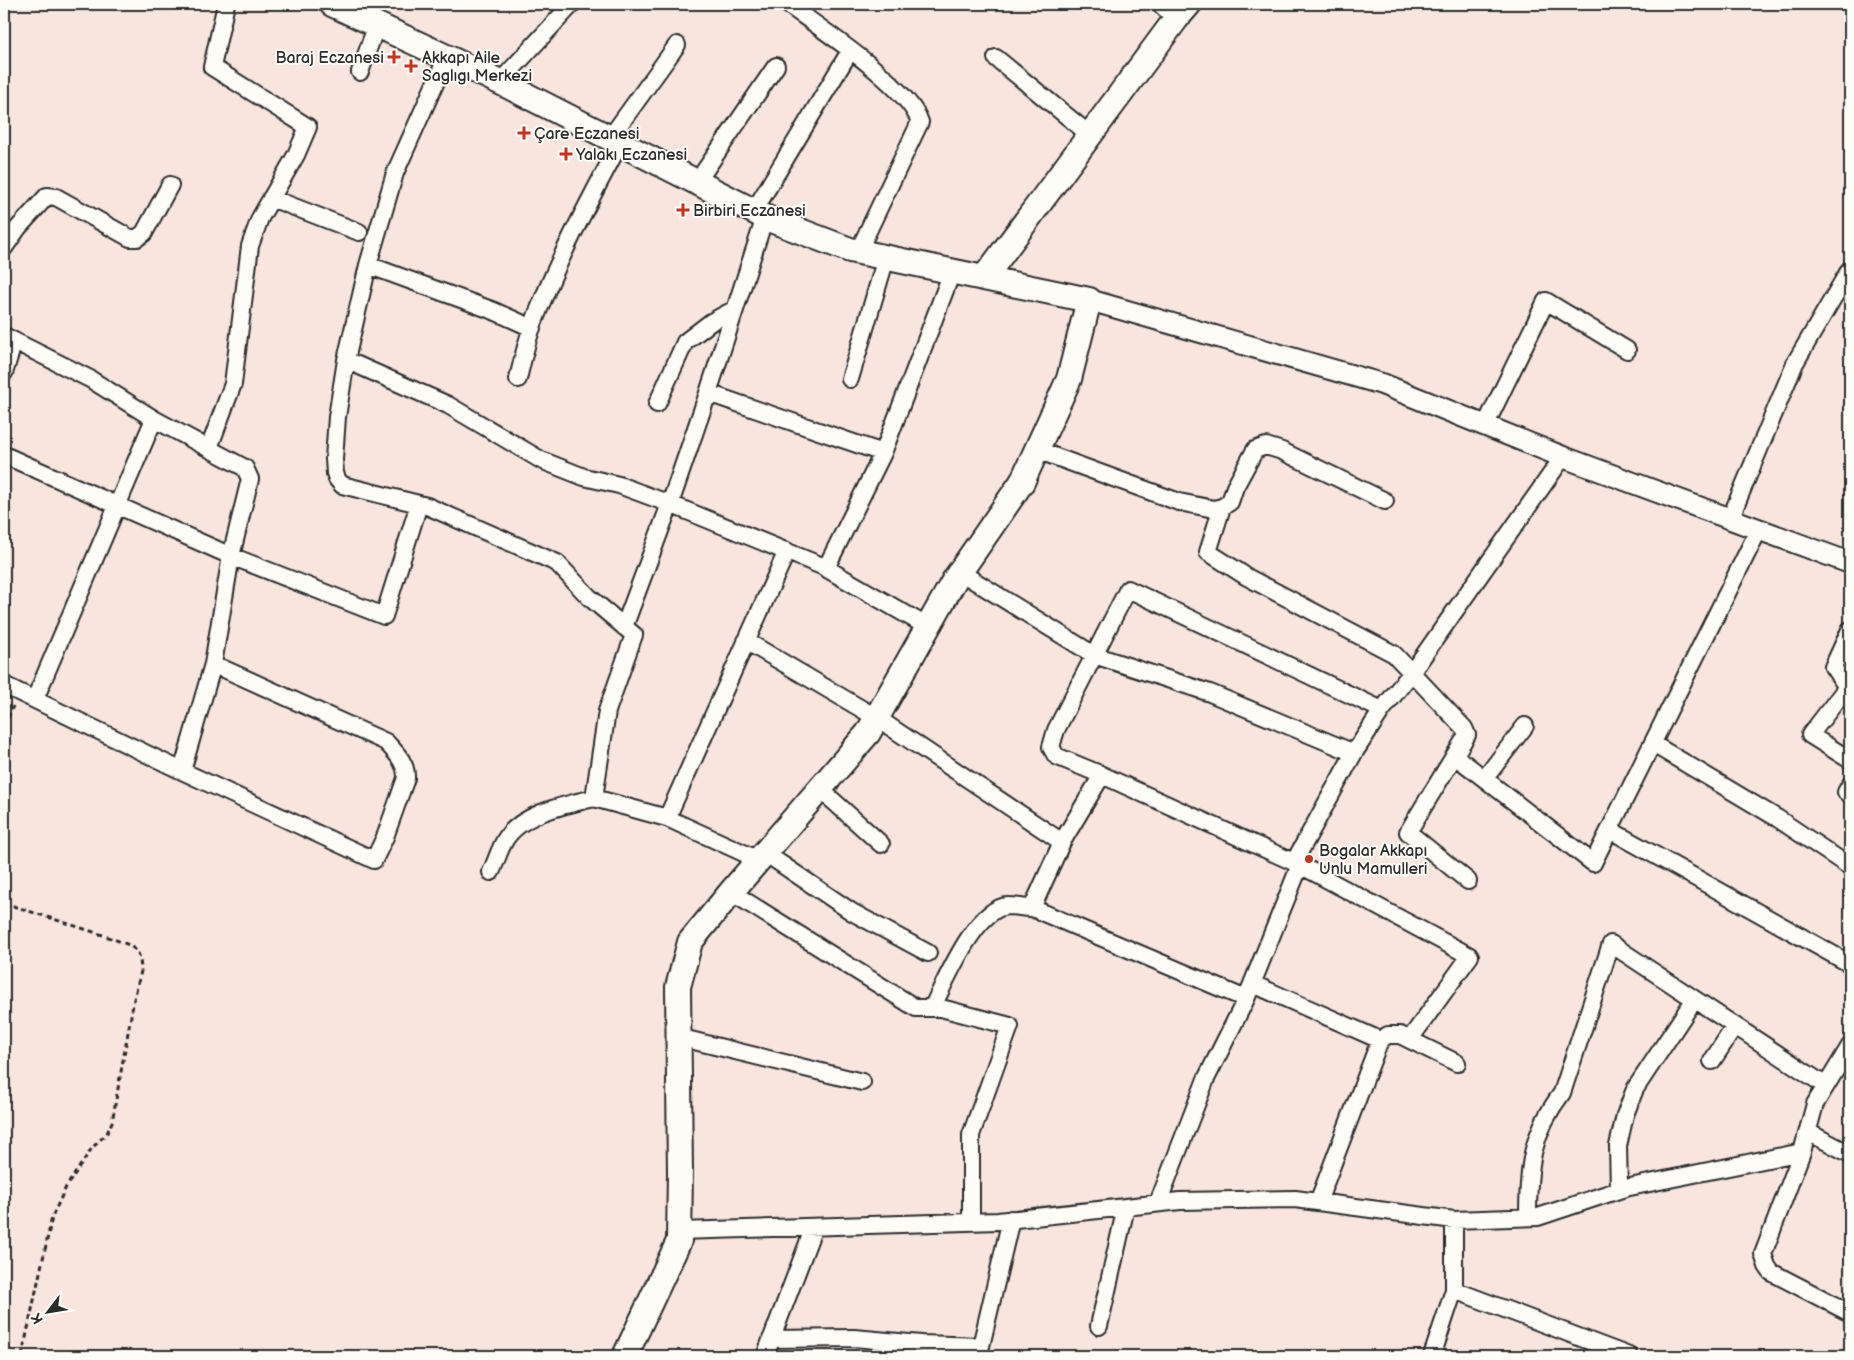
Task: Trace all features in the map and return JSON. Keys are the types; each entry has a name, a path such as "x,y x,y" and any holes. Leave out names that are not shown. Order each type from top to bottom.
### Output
{"main road":[{"path":"332,4 500,82 759,214 858,252 1089,300 1069,379 1022,482 960,572 868,734 690,942 678,987 679,1241 625,1356"},
{"path":"984,278 1090,136 1175,9"}],"street":[{"path":"209,448 232,384 250,246 260,218 296,155 308,127 212,67 226,4"},
{"path":"500,82 572,4"},
{"path":"787,4 885,78 917,113 920,122 858,252"},
{"path":"360,72 376,24"},
{"path":"518,379 532,328 554,272 615,140 677,45"},
{"path":"624,627 670,504 708,393 735,309 759,214 850,51"},
{"path":"447,57 395,173 368,266 346,360 337,417 334,459 337,479 342,485 419,504 556,563 589,597 634,635 607,711 594,798"},
{"path":"996,58 1090,136"},
{"path":"698,182 776,66"},
{"path":"4,248 18,228 47,196 56,197 130,238 137,238 144,233 170,185"},
{"path":"271,198 359,232"},
{"path":"850,379 886,258"},
{"path":"368,266 494,311 532,328"},
{"path":"1730,519 1795,363 1850,269"},
{"path":"826,568 883,452 952,272"},
{"path":"1089,300 1382,384 1563,457 1850,563"},
{"path":"1485,426 1546,301 1627,350"},
{"path":"657,404 685,342 712,322 735,309"},
{"path":"4,373 9,339 90,379 154,419 245,468 250,479 231,556 213,664 182,771"},
{"path":"346,360 448,406 541,460 584,477 619,485 670,504 826,568 928,627"},
{"path":"708,393 883,452"},
{"path":"35,699 154,419"},
{"path":"1036,450 1179,502 1214,509 1230,502 1234,487 1255,450 1266,446 1282,451 1386,501"},
{"path":"1158,1203 1206,1079 1253,984 1297,864 1354,753 1382,710 1412,672 1563,457"},
{"path":"6,462 117,505 231,556 384,616 419,504"},
{"path":"1222,507 1208,552 1247,577 1394,654 1464,728 1467,736 1408,832 1468,881"},
{"path":"1455,756 1593,863 1759,529"},
{"path":"667,818 787,551"},
{"path":"960,572 1094,655 1210,693 1354,753"},
{"path":"1382,710 1128,589 1056,730 1051,747 1056,756 1297,864 1470,956 1410,1039"},
{"path":"1850,630 1833,667 1847,687 1810,735 1850,760"},
{"path":"746,641 877,718 1062,842"},
{"path":"4,685 182,771 374,860 385,837 406,778 407,770 386,742 213,664"},
{"path":"1485,778 1525,726"},
{"path":"1653,744 1778,818 1850,868"},
{"path":"1032,908 1062,842 1102,775"},
{"path":"1850,784 1846,792 1850,794"},
{"path":"820,789 881,844"},
{"path":"491,872 505,840 514,829 540,814 565,805 594,798 667,818 762,856 852,912 928,953"},
{"path":"1610,830 1850,964"},
{"path":"731,892 916,1008 941,1008 1010,1026 970,1136 971,1222"},
{"path":"932,1008 972,931 986,916 1007,906 1032,908 1246,999"},
{"path":"1528,1217 1528,1185 1533,1151 1541,1126 1562,1093 1611,944 1826,1086"},
{"path":"1253,984 1380,1040"},
{"path":"1619,1190 1618,1146 1625,1115 1634,1089 1694,1000"},
{"path":"1712,1061 1735,1026"},
{"path":"1318,1202 1380,1040 1388,1035 1400,1035 1457,1063"},
{"path":"678,1037 862,1082"},
{"path":"1850,1046 1815,1104 1802,1152 1763,1254 1764,1260 1771,1272 1850,1312"},
{"path":"1808,1132 1850,1154"},
{"path":"679,1231 971,1222 1180,1201 1295,1199 1454,1220 1538,1217 1619,1190 1802,1152"},
{"path":"1098,1326 1126,1207"},
{"path":"771,1339 854,1338 979,1351 1011,1219"},
{"path":"1432,1356 1454,1290 1454,1220"},
{"path":"764,1356 814,1227"},
{"path":"1454,1290 1629,1356"}],"path":[{"path":"4,903 129,945 137,951 140,958 141,971 134,999 112,1122 107,1133 92,1148 66,1187 52,1218 22,1356"}],"place":[{"name":"Baraj Eczanesi","path":"394,57"},
{"name":"Akkapı Aile Saglıgı Merkezi","path":"411,66"},
{"name":"Çare Eczanesi","path":"524,133"},
{"name":"Yalakı Eczanesi","path":"566,154"},
{"name":"Birbiri Eczanesi","path":"683,210"},
{"name":"Bogalar Akkapı Unlu Mamulleri","path":"1309,859"}]}
